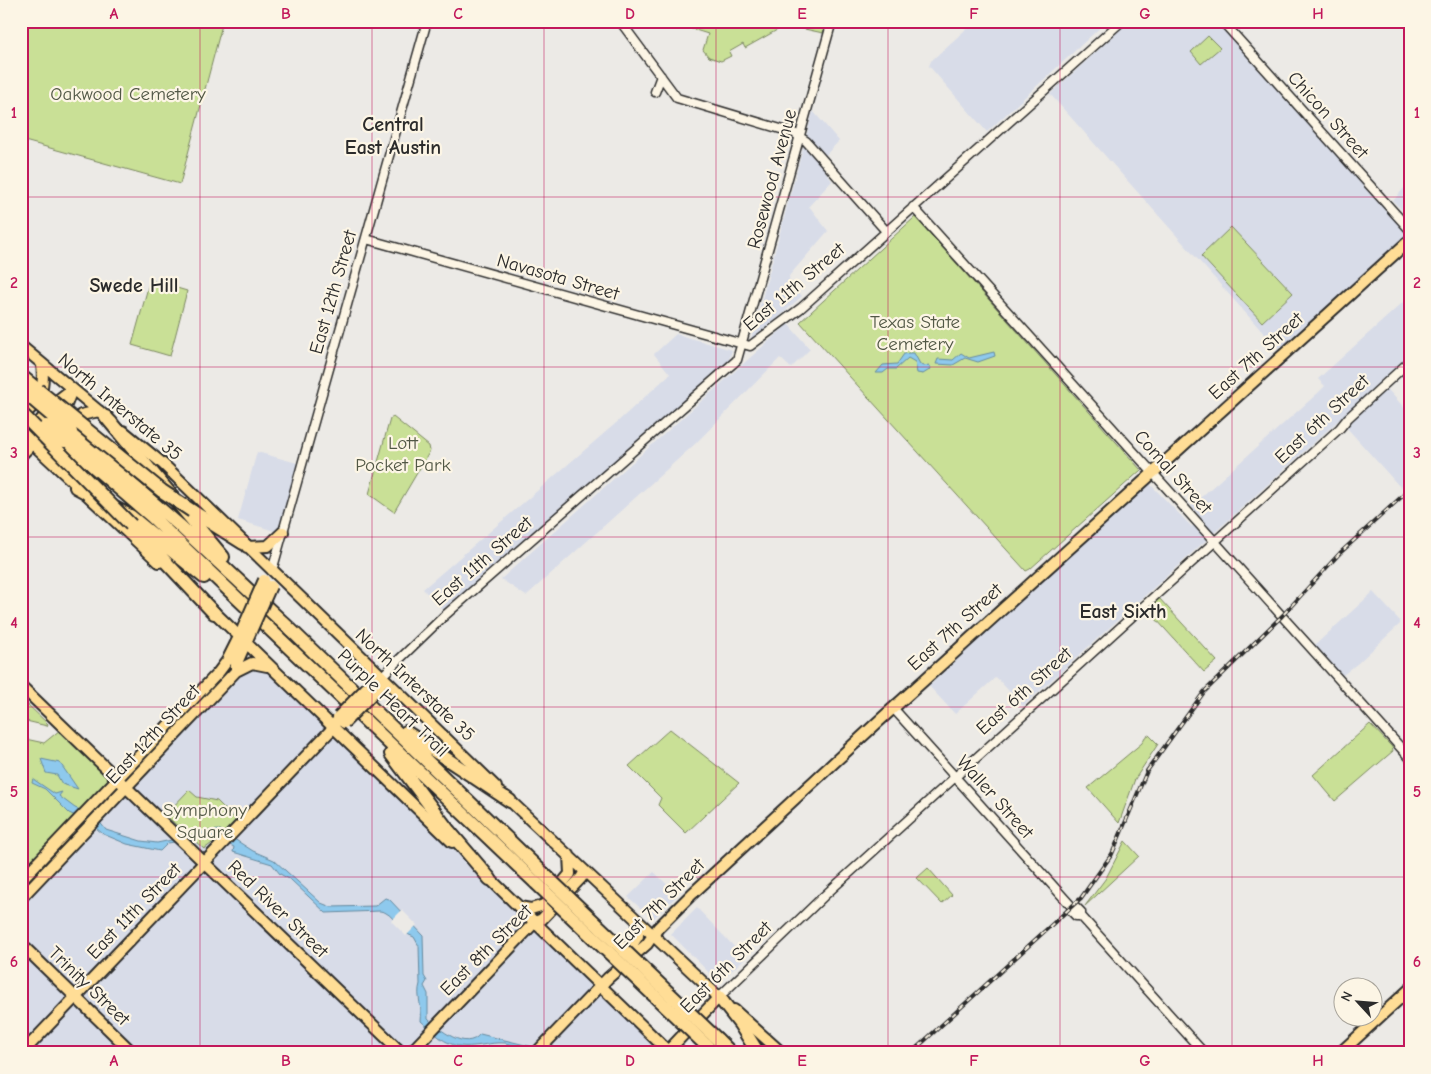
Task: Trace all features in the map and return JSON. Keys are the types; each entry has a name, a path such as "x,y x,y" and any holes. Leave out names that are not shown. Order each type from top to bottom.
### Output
{"highway":[{"path":"21,376 25,403 131,525 214,612"},
{"path":"25,403 245,545"},
{"name":"Purple Heart Trail","path":"25,403 179,525 322,660 540,879 713,1046 731,1053"},
{"path":"102,414 220,554 270,602 291,630"},
{"name":"Purple Heart Trail","path":"67,437 305,663 540,879"},
{"path":"76,487 130,516 225,594 259,626 281,640"},
{"path":"322,660 360,689 416,739 510,802"},
{"path":"305,663 342,706 399,763 449,831 490,879"},
{"path":"719,997 740,1024 758,1053"}],"main road":[{"name":"East 7th Street","path":"536,1053 608,978 653,936 692,894 893,708 1410,240"},
{"name":"North Interstate 35","path":"21,346 163,464 272,571 378,681 782,1053"},
{"path":"25,403 42,393 44,387 42,365"},
{"path":"21,455 26,440 58,400 72,390"},
{"path":"57,465 54,454 56,444 76,419 102,414"},
{"path":"26,440 57,465 76,487 214,612 245,636 270,667 668,1052"},
{"path":"245,545 268,546 283,532"},
{"name":"East 12th Street","path":"21,898 236,672 236,664 245,636 272,571"},
{"name":"East 12th Street","path":"21,880 218,673 245,636"},
{"path":"236,672 245,665 254,662 270,667"},
{"name":"East 11th Street","path":"22,1053 378,681"},
{"name":"Red River Street","path":"21,686 402,1053"},
{"path":"54,846 63,854"},
{"path":"519,907 531,909 544,905 570,874 569,855"},
{"name":"East 8th Street","path":"410,1053 535,922 542,919 581,878 585,871"},
{"path":"608,978 635,942 639,930 638,921"},
{"name":"Trinity Street","path":"21,944 133,1053"},
{"path":"1340,1053 1410,990"},
{"name":"East 6th Street","path":"668,1052 719,997"}],"street":[{"name":"East 12th Street","path":"272,571 427,21"},
{"path":"620,21 677,98 770,125 800,137 806,141 886,231"},
{"name":"Rosewood Avenue","path":"742,346 832,21"},
{"name":"East 11th Street","path":"378,681 443,617 730,368 738,360 742,346 750,346 761,340 801,308 1122,21"},
{"name":"Chicon Street","path":"1222,21 1410,230"},
{"path":"655,92 661,76"},
{"name":"Comal Street","path":"914,207 1410,758"},
{"name":"Navasota Street","path":"366,239 742,346"},
{"name":"East 6th Street","path":"719,997 824,896 1215,542 1410,361"},
{"name":"Waller Street","path":"893,708 1073,908 1074,914 1081,916 1204,1053"}],"shaded area":[{"path":"975,21 1104,21 1105,23 987,132 929,66 931,61"},
{"path":"1130,21 1215,21 1405,232 1404,237 1282,348 1276,347 1050,94"},
{"path":"813,111 839,141 819,162 832,181 809,206 828,231 789,276 790,284 802,296 754,340 751,339"},
{"path":"1410,181 1410,218 1393,201"},
{"path":"1410,296 1410,354 1380,381 1410,414 1410,478 1400,487 1347,428 1341,418 1023,706 996,677 955,714 929,686 1032,587 1150,484 1192,527 1201,518 1191,506 1318,393 1325,386 1318,379"},
{"path":"788,324 810,349 791,368 780,358 695,444 526,596 501,579"},
{"path":"676,334 732,350 729,360 602,474 443,610 423,589 615,424 670,374 654,354"},
{"path":"257,452 297,463 278,532 238,520"},
{"path":"1373,592 1400,621 1400,624 1358,663 1343,675 1340,674 1314,646"},
{"path":"262,668 666,1053 21,1053 21,904 244,673"},
{"path":"654,872 678,895 653,919 628,897"},
{"path":"697,908 745,958 719,983 671,934"}],"green space":[{"name":"Oakwood Cemetery","path":"21,21 223,21 180,184 21,140"},
{"path":"667,21 826,21 823,33 786,25 745,48 743,44 729,52 731,56 721,61 709,57 703,50 708,34"},
{"path":"1208,36 1220,48 1201,64 1191,52"},
{"name":"Texas State Cemetery","path":"915,217 1141,470 1026,571 800,322"},
{"path":"1231,227 1293,293 1262,322 1201,256"},
{"path":"150,280 187,291 170,356 132,345"},
{"name":"Lott Pocket Park","path":"393,417 429,446 430,451 394,512 369,494 390,419"},
{"path":"1158,597 1217,661 1204,672 1146,608"},
{"path":"26,703 48,724 47,726 22,720 22,708"},
{"path":"1370,724 1392,747 1393,751 1335,801 1313,775"},
{"path":"670,729 739,783 686,833 658,805 661,798 629,766"},
{"path":"60,730 110,779 110,782 21,875 21,738 44,743"},
{"path":"1149,735 1158,744 1135,779 1119,823 1088,788"},
{"name":"Symphony Square","path":"189,790 197,797 217,801 237,821 226,833 204,849 165,815"},
{"path":"1125,841 1139,856 1085,906 1106,878"},
{"path":"928,868 952,895 942,904 917,878"}],"water":[{"path":"994,352 995,356 978,362 965,358 953,365 936,364 938,359 953,360 961,353 969,358"},
{"path":"914,353 920,364 924,366 929,365 931,369 923,374 917,373 915,362 908,358 896,369 888,369 883,373 876,373 883,365 897,364 904,354"},
{"path":"41,759 60,763 78,789 62,784 57,775 46,773"},
{"path":"33,779 55,794 62,792 59,796 75,808 94,815 106,830 141,841 157,843 191,836 196,832 220,830 253,851 274,860 321,903 331,907 375,906 385,898 389,899 423,935 424,976 427,981 424,986 428,994 428,1019 446,1033 460,1040 468,1041 480,1034 558,1053 537,1051 505,1043 457,1046 439,1037 421,1021 419,946 414,937 404,931 385,912 326,913 291,880 280,874 272,864 233,852 234,847 214,837 208,838 203,834 195,839 168,843 160,851 127,844 103,834 89,822 69,813 45,789 32,783"}],"pier":[{"path":"402,910 417,925 406,936 391,921"}],"railway":[{"path":"911,1053 1081,898 1112,854 1147,771 1204,692 1282,616 1340,553 1410,489"}],"district":[{"name":"Central East Austin","path":"393,136"},
{"name":"Swede Hill","path":"134,285"},
{"name":"East Sixth","path":"1123,611"}]}
